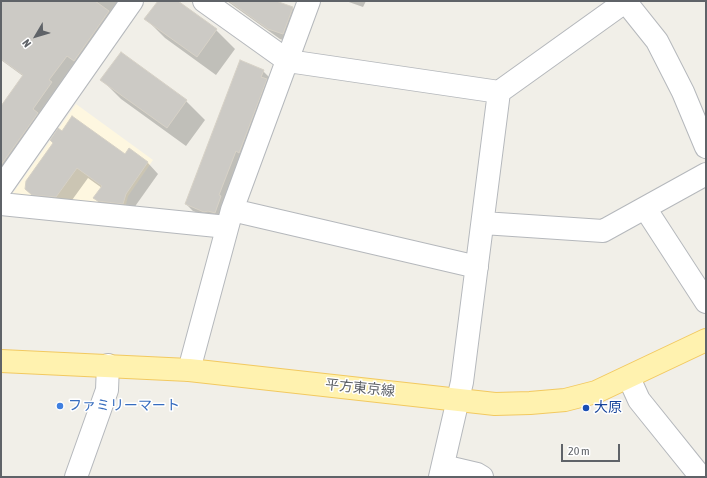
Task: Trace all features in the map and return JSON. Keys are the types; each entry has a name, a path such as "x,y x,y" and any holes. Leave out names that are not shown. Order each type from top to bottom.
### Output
{"main road":[{"name":"平方東京線","path":"1,361 189,370 495,404 530,403 564,400 596,392 629,378 706,340"}],"street":[{"path":"1,188 132,1"},
{"path":"204,1 288,62 499,92 625,1 657,41 683,92 706,147"},
{"path":"189,370 229,219 288,62 309,1"},
{"path":"482,477 477,474 442,471 459,399 499,92"},
{"path":"483,223 603,231 706,174"},
{"path":"1,204 229,219 477,266"},
{"path":"644,208 706,302"},
{"path":"76,477 107,390 108,365"},
{"path":"629,378 639,400 701,477"}],"shaded area":[{"path":"76,104 153,160 128,196 125,208 18,199 13,193"}],"building":[{"path":"1,1 95,1 109,11 74,61 67,56 49,80 52,82 33,109 38,113 1,165 1,106 23,75 1,59"},
{"path":"158,1 178,1 217,29 197,57 144,19"},
{"path":"229,1 276,1 293,7 283,34 268,29"},
{"path":"121,52 187,100 167,128 100,80"},
{"path":"240,60 264,70 261,77 267,79 239,153 236,151 219,195 221,196 215,213 208,211 204,212 185,204"},
{"path":"72,116 125,154 129,148 148,162 126,194 123,204 98,201 93,198 102,186 77,168 56,197 32,195 25,189 26,181 53,143 50,140 58,128 62,131"}],"place":[{"name":"ファミリーマート","path":"60,406"},
{"name":"大原","path":"586,408"}]}
